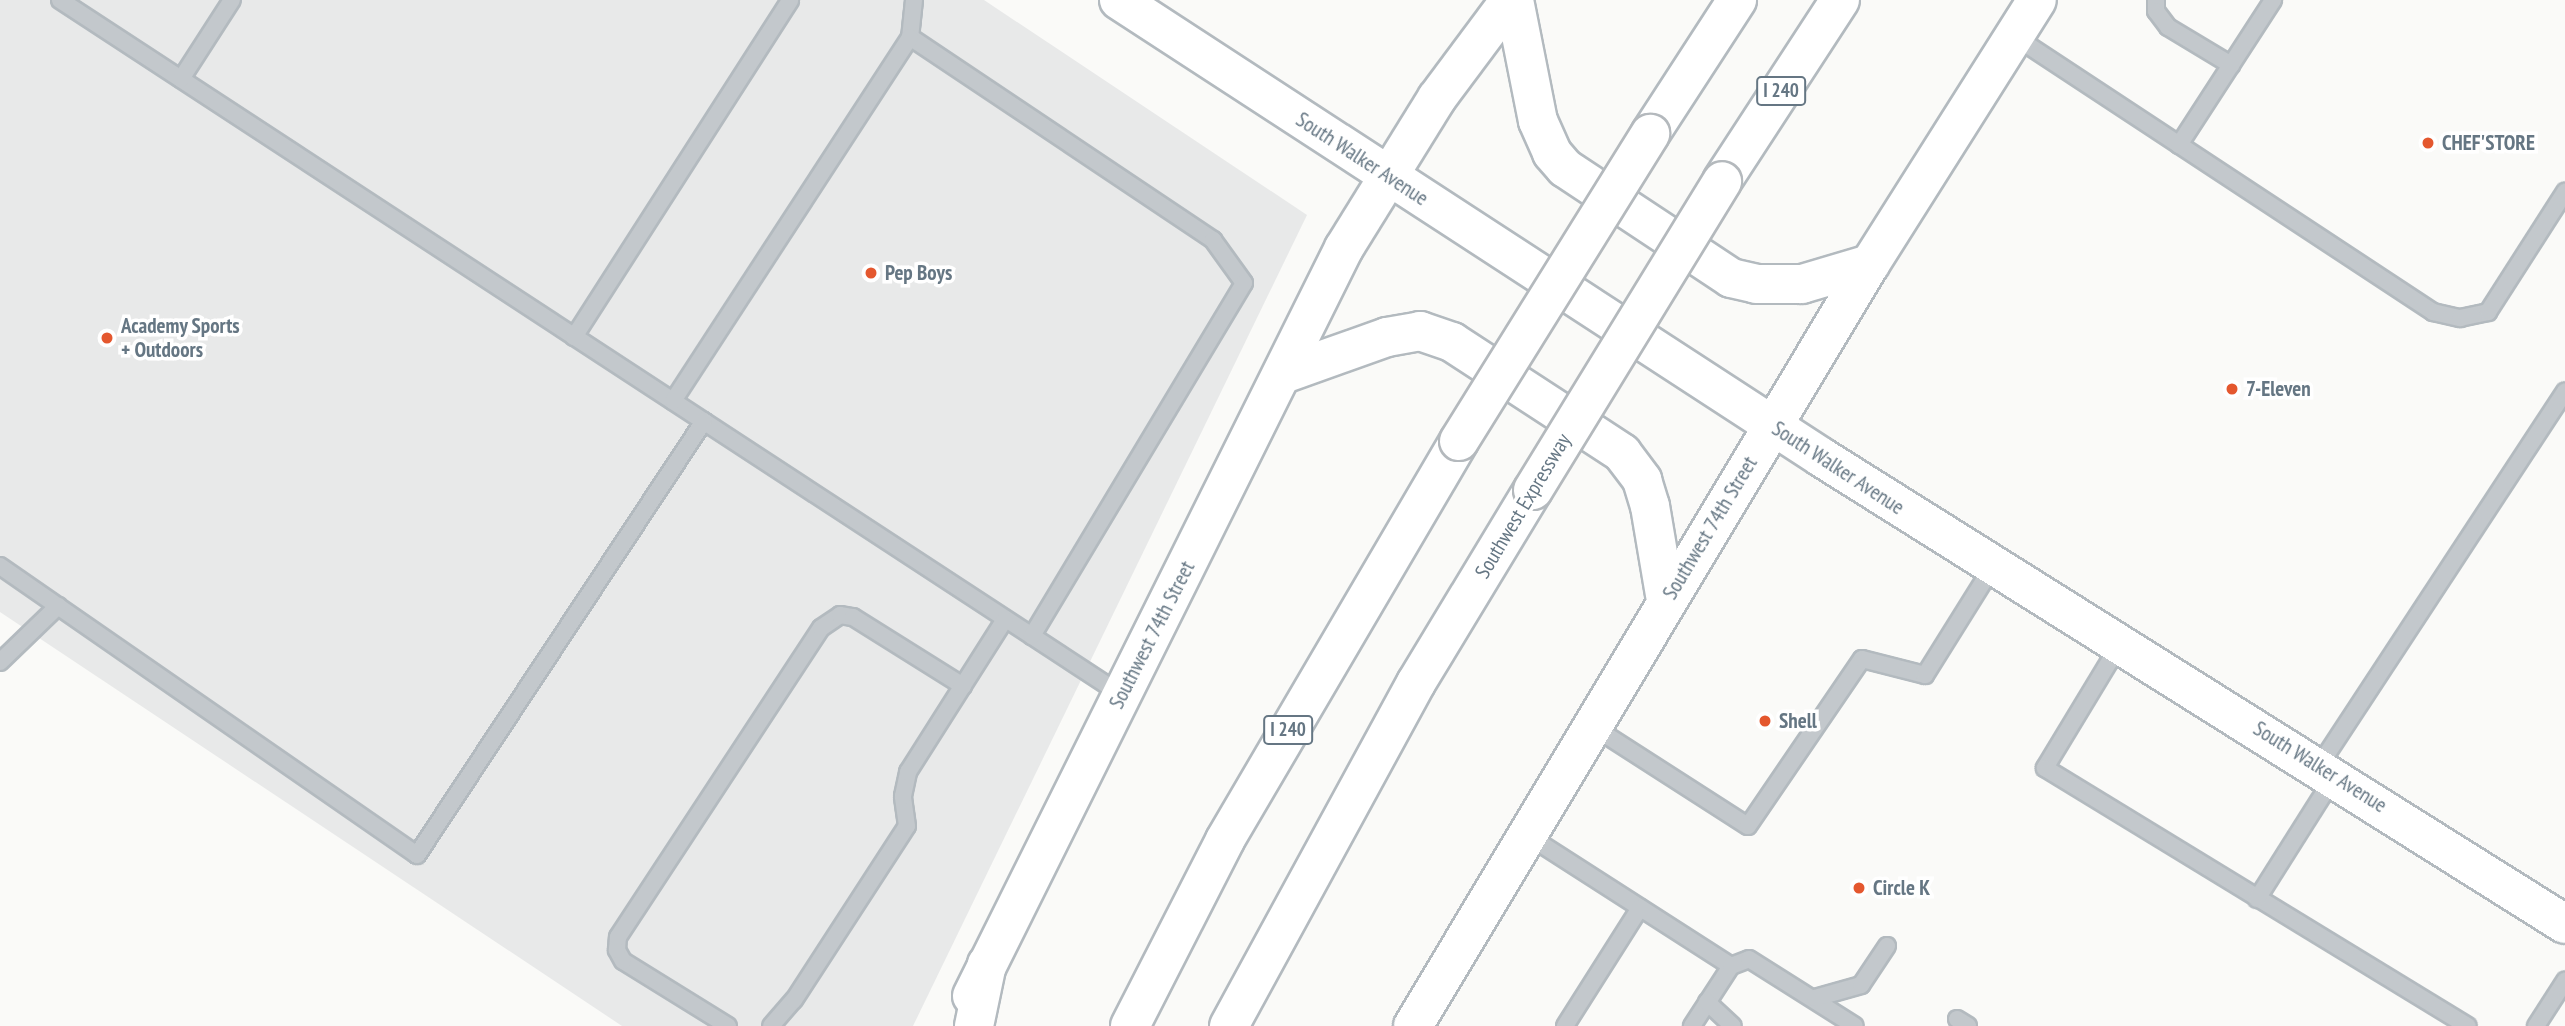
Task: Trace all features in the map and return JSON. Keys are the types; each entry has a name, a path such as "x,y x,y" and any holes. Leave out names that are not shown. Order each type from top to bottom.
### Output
{"main road":[{"name":"South Walker Avenue","path":"1119,0 1772,425 1993,566 2327,771 2565,924"},
{"name":"Southwest 74th Street","path":"957,1026 1344,248 1386,176 1512,0"},
{"path":"1512,0 1538,121 1552,153 1565,168 1731,278 1756,284 1802,284 1870,264"},
{"name":"I 240","path":"1130,1026 1232,828 1458,441 1737,0"},
{"name":"Southwest Expressway","path":"1229,1026 1416,683 1722,181 1840,0"},
{"name":"Southwest 74th Street","path":"1413,1026 1772,425 2037,0"},
{"path":"1283,374 1387,337 1420,331 1452,342 1622,453 1642,481 1650,506 1666,601"},
{"path":"974,1026 987,964"}],"lane":[{"path":"60,0 1122,695"},
{"path":"181,79 232,0"},
{"path":"574,337 790,0"},
{"path":"673,401 910,37 914,0"},
{"path":"2156,0 2156,11 2168,27 2231,65"},
{"path":"2179,145 2273,0"},
{"path":"2014,36 2432,312 2460,318 2487,313 2565,192"},
{"path":"910,37 1213,240 1244,283 1032,636"},
{"path":"2257,899 2327,771 2565,391"},
{"path":"0,565 417,855 704,421"},
{"path":"1592,726 1748,826 1862,659 1925,675 1993,566"},
{"path":"0,662 58,606"},
{"path":"728,1026 623,961 617,950 618,937 821,628 840,615 853,617 963,686"},
{"path":"771,1026 794,1000 907,826 903,796 908,772 1005,619"},
{"path":"2120,644 2045,768 2467,1026"},
{"path":"1527,835 1731,966"},
{"path":"1565,1026 1640,908"},
{"path":"1815,998 1861,985 1887,946"},
{"path":"1692,1026 1731,966 1749,959 1815,998 1855,1026"},
{"path":"2536,1026 2565,981"},
{"path":"1707,1002 1733,1026"}],"shaded area":[{"path":"0,0 984,0 1307,215 913,1026 622,1026 0,612"}],"place":[{"name":"CHEF'STORE","path":"2428,143"},
{"name":"Pep Boys","path":"871,273"},
{"name":"Academy Sports + Outdoors","path":"107,338"},
{"name":"7-Eleven","path":"2232,389"},
{"name":"Shell","path":"1765,721"},
{"name":"Circle K","path":"1859,888"}]}
